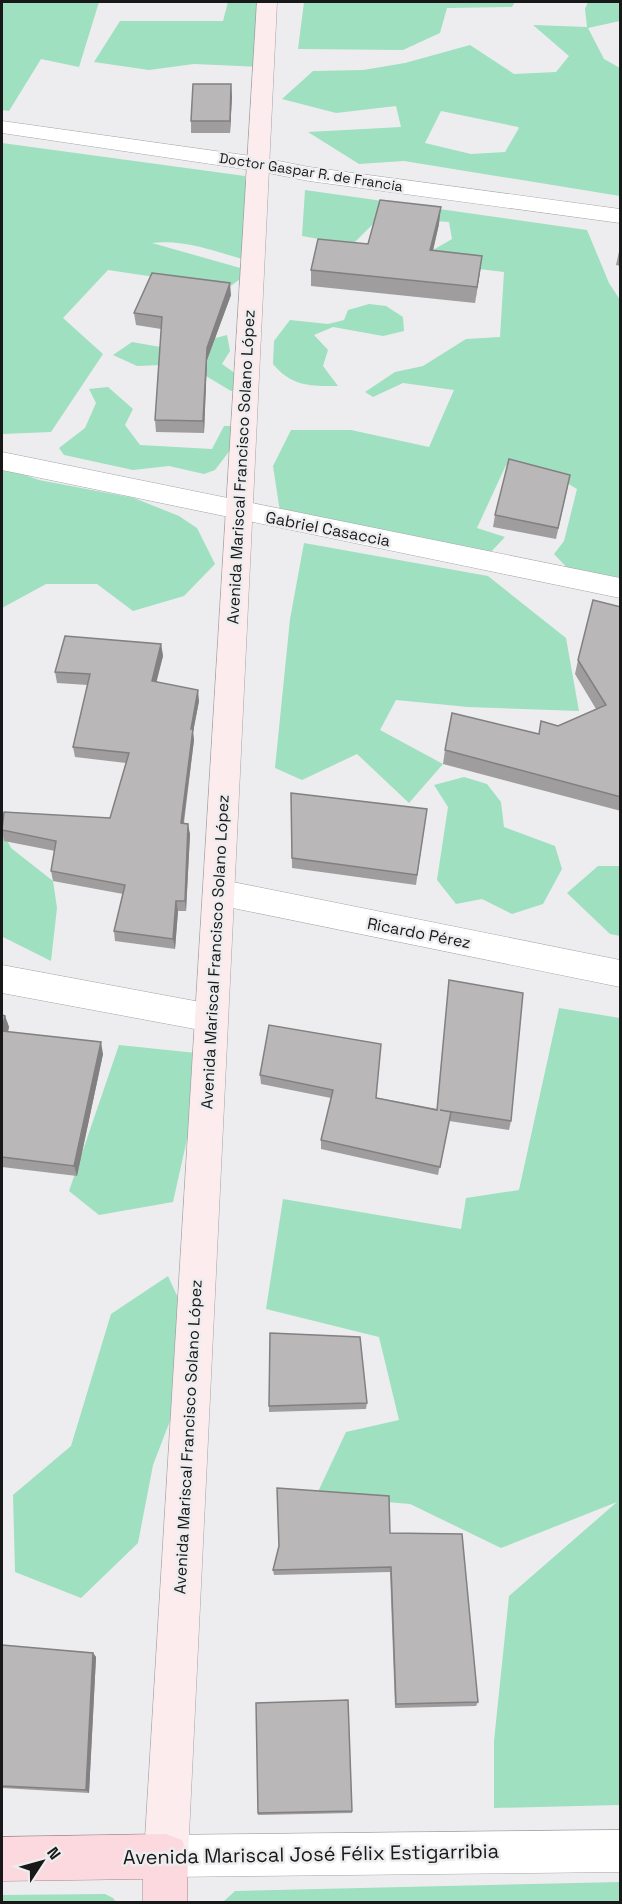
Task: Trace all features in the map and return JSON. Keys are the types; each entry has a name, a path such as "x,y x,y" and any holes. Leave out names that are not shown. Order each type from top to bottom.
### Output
{"main road":[{"name":"Avenida Mariscal José Félix Estigarribia","path":"2,1859 166,1856"},
{"name":"Avenida Mariscal Francisco Solano López","path":"165,1902 166,1856"}],"street":[{"name":"Avenida Mariscal Francisco Solano López","path":"166,1856 267,2"},
{"name":"Doctor Gaspar R. de Francia","path":"2,127 258,164 309,174 621,216"},
{"name":"Gabriel Casaccia","path":"2,461 621,588"},
{"name":"Ricardo Pérez","path":"218,892 621,974"},
{"path":"2,979 211,1018"},
{"name":"Avenida Mariscal José Félix Estigarribia","path":"166,1856 621,1851"}],"green space":[{"path":"2,2 99,2 79,67 41,59 9,111 2,110"},
{"path":"228,2 263,2 266,15 260,67 194,64 149,70 94,62 120,21 223,21"},
{"path":"304,2 515,2 512,7 447,8 440,33 403,50 298,49"},
{"path":"588,2 620,2 620,21 588,28 604,59 620,68 620,196 404,161 359,164 308,132 401,127 396,106 336,113 282,99 313,71 363,70 405,63 470,45 514,74 556,72 569,56 533,25 587,27 585,9","holes":["441,111 518,127 505,152 471,154 425,143"]},
{"path":"2,143 245,176 252,262 190,245 152,243 251,271 228,288 108,270 63,318 103,354 51,432 2,434"},
{"path":"305,190 587,230 609,283 620,300 620,586 574,575 554,554 564,541 577,489 550,473 506,465 477,528 505,537 488,555 280,512 273,466 291,430 351,430 429,447 454,390 403,383 373,397 365,392 395,372 423,366 466,339 500,337 504,272 414,261 452,239 449,222 380,217 352,245 302,236"},
{"path":"369,304 386,306 403,317 404,331 383,336 333,327 314,335 328,350 323,366 338,386 302,384 287,377 273,364 274,341 290,320 328,324 344,320 348,310"},
{"path":"227,335 230,351 222,364 246,381 243,388 231,391 186,364 137,366 113,355 132,342 172,349"},
{"path":"108,387 133,409 125,425 140,445 212,449 224,426 237,426 243,433 215,470 204,474 169,466 133,470 64,455 59,448 85,428 96,403 89,389"},
{"path":"2,467 39,480 134,498 179,516 197,528 215,564 184,596 133,611 97,584 46,584 2,608"},
{"path":"304,543 488,576 566,638 579,711 468,707 396,700 380,730 443,764 409,803 357,754 302,780 275,768 290,619"},
{"path":"464,777 487,784 501,802 504,827 555,846 562,869 543,904 512,914 482,899 456,904 437,880 448,807 434,785"},
{"path":"2,830 11,848 53,881 57,908 51,961 3,937"},
{"path":"598,866 620,866 620,936 610,934 567,893"},
{"path":"559,1008 620,1018 620,1805 494,1808 494,1741 509,1596 617,1502 501,1548 410,1504 316,1496 346,1432 399,1420 379,1337 266,1309 283,1199 461,1229 466,1198 519,1190"},
{"path":"119,1045 206,1054 173,1202 99,1215 69,1191"},
{"path":"168,1276 191,1326 180,1395 153,1465 138,1543 81,1598 15,1572 13,1495 71,1446 111,1314"},
{"path":"620,1882 620,1902 223,1902 235,1891"},
{"path":"105,1894 116,1902 2,1902 2,1895"}],"building":[{"path":"193,84 231,84 230,121 191,121"},
{"path":"380,200 441,207 430,250 482,256 477,287 311,270 318,239 368,244"},
{"path":"152,273 230,283 207,348 203,421 155,420 162,317 134,313"},
{"path":"509,459 570,475 558,528 495,515"},
{"path":"593,600 621,607 621,797 445,750 452,713 539,734 541,721 558,726 606,705 578,660"},
{"path":"65,636 161,644 152,681 198,690 191,729 193,729 181,823 188,824 185,901 176,901 173,939 114,931 125,885 51,871 56,841 2,830 4,812 110,818 129,753 73,747 90,674 55,672"},
{"path":"291,793 427,809 417,875 292,858"},
{"path":"449,980 523,993 511,1121 440,1110 451,1112 440,1167 321,1140 333,1090 260,1075 269,1025 381,1044 376,1098 437,1110"},
{"path":"2,1031 101,1042 74,1166 2,1157"},
{"path":"270,1333 360,1337 367,1403 269,1406"},
{"path":"277,1488 389,1496 390,1533 462,1534 478,1702 396,1704 391,1567 273,1570 279,1546"},
{"path":"2,1645 93,1653 86,1790 2,1786"},
{"path":"348,1700 352,1811 258,1813 256,1703"}]}
